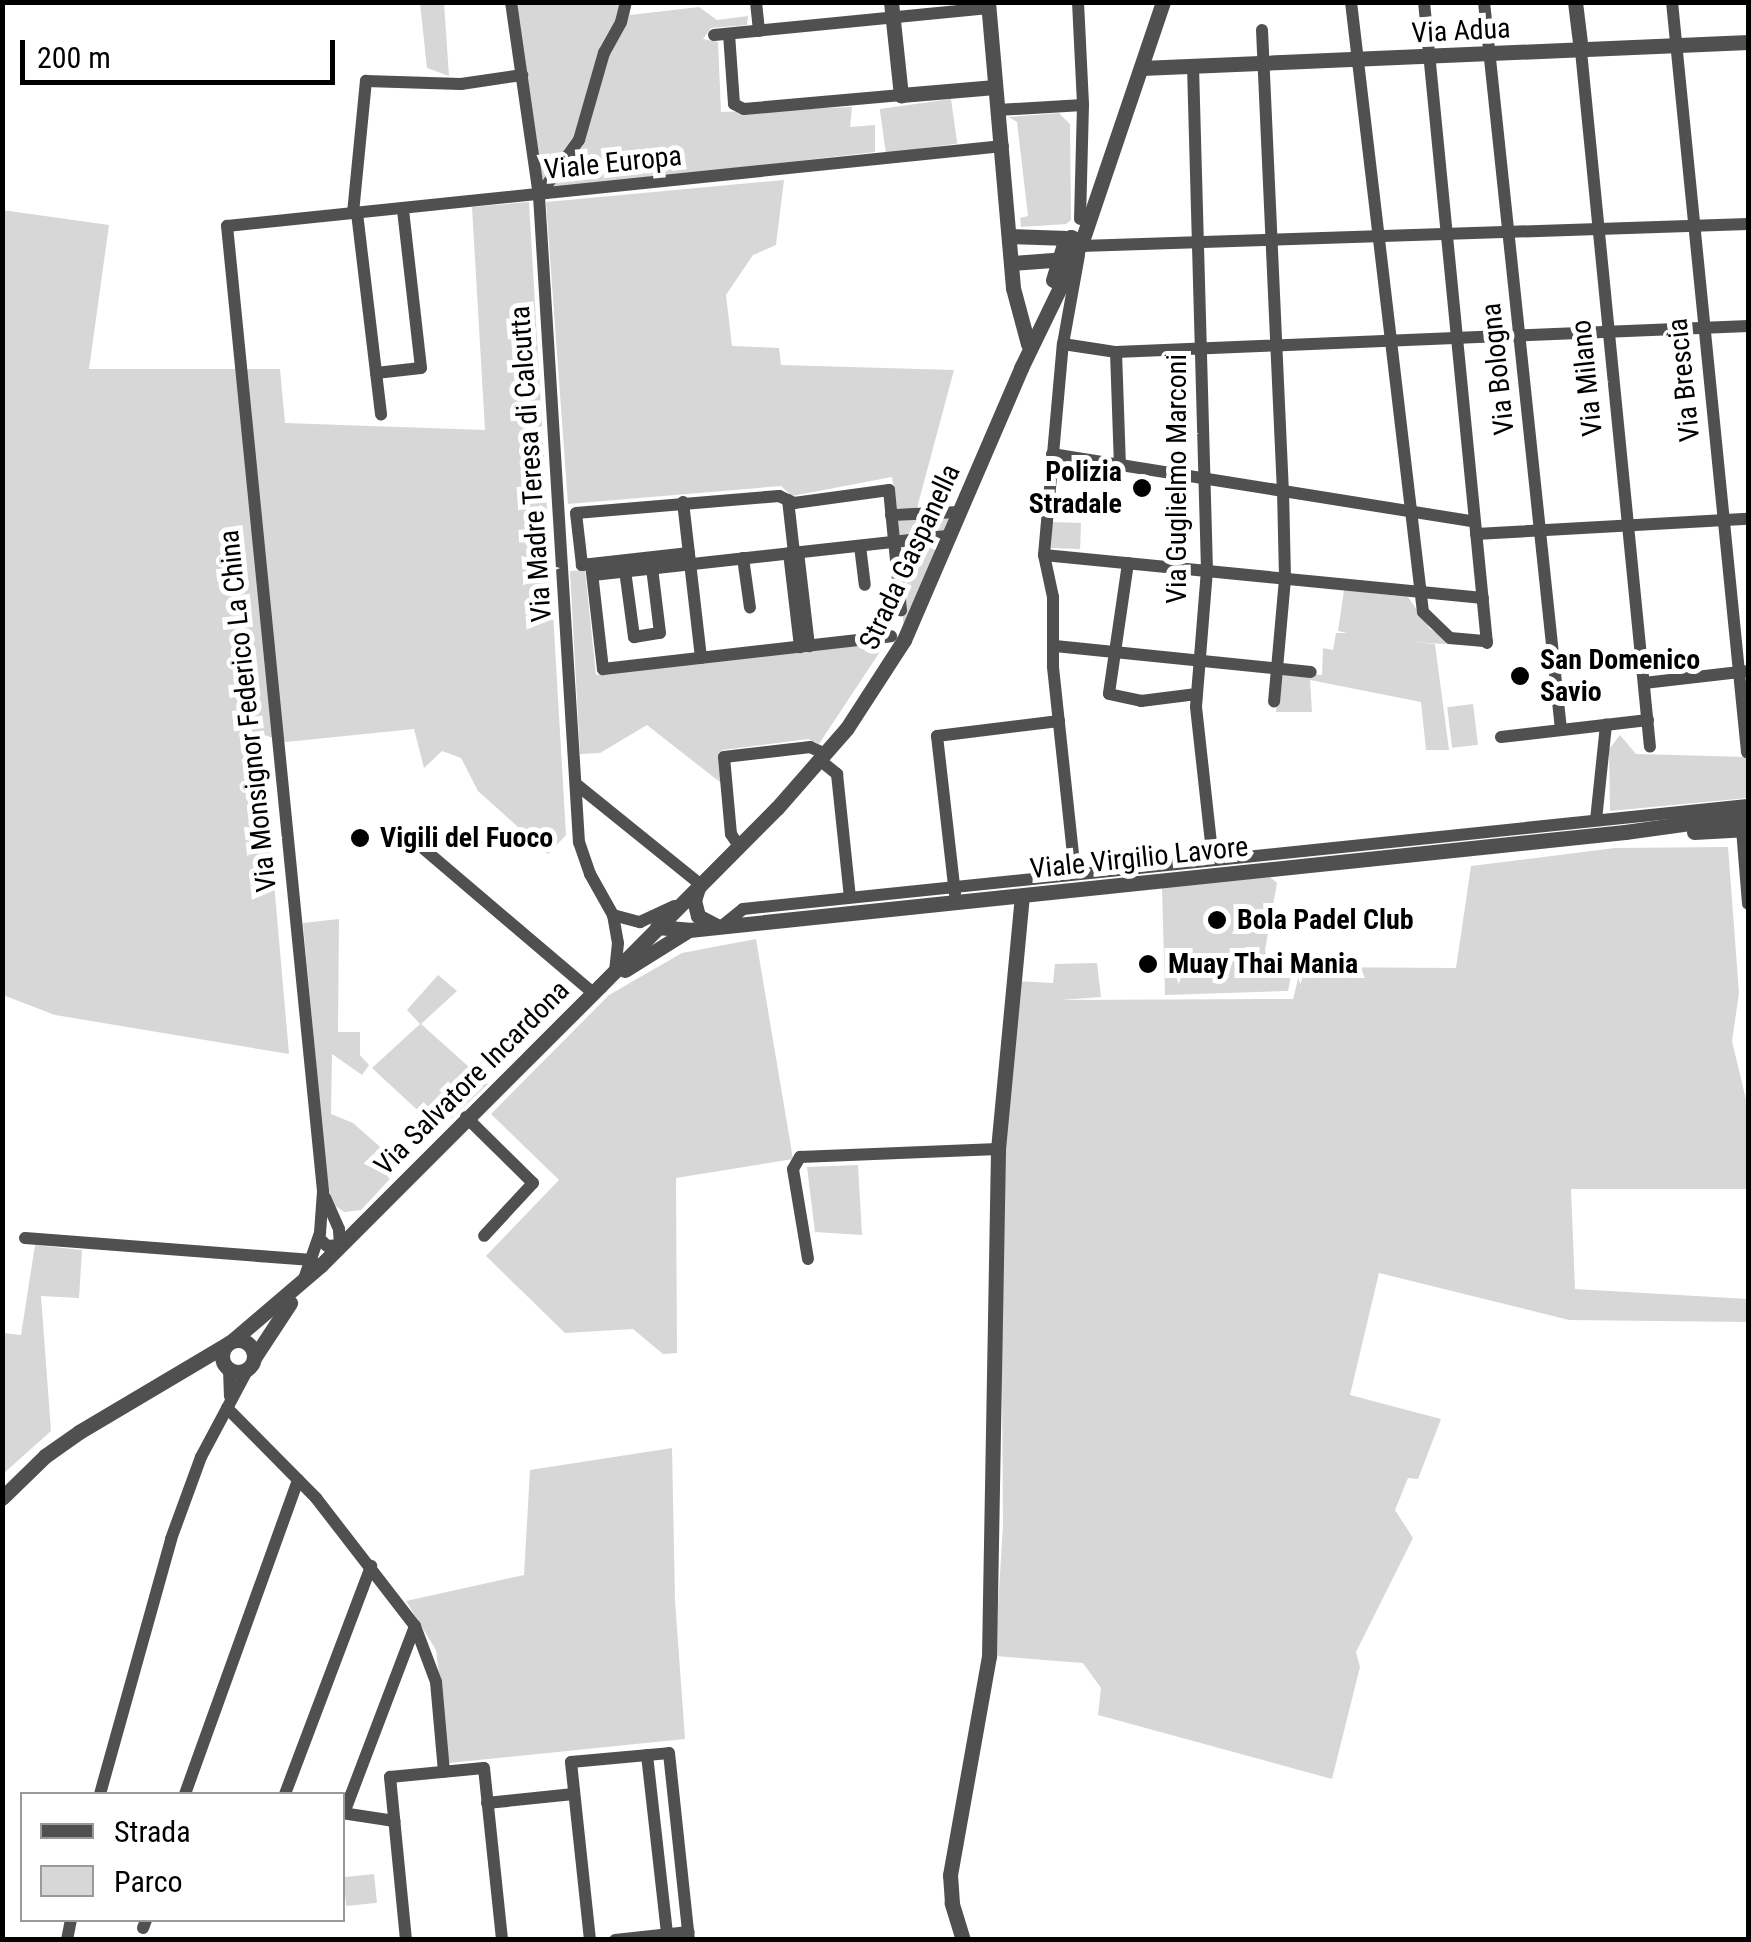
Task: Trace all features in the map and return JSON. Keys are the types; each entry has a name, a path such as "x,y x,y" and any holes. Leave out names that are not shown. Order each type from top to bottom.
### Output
{"street":[{"name":"Via Madre Teresa di Calcutta","path":"511,2 539,196 579,842 590,874 613,915 618,939 614,972"},
{"path":"539,196 579,140 604,53 621,22 626,2"},
{"path":"756,2 759,31"},
{"path":"1078,2 1083,106 1080,219"},
{"path":"1072,248 1107,164 1162,2"},
{"path":"1351,2 1424,612 1434,627 1450,638 1487,642 1424,2"},
{"name":"Via Bologna","path":"1484,2 1562,730"},
{"name":"Via Milano","path":"1576,2 1650,747"},
{"name":"Via Brescia","path":"1672,2 1724,521 1744,672 1747,752"},
{"path":"714,35 892,10 989,5 1011,263 1028,344"},
{"path":"892,10 901,95"},
{"path":"1262,30 1283,490 1284,578 1274,702"},
{"path":"730,34 734,104 760,110 996,87"},
{"name":"Via Adua","path":"1140,68 1748,42"},
{"name":"Via Guglielmo Marconi","path":"1193,66 1207,570 1197,694 1213,860"},
{"path":"382,415 355,213 366,81 460,84 522,75"},
{"path":"998,110 1083,106"},
{"name":"Viale Europa","path":"228,226 1003,146"},
{"path":"1080,159 1107,164"},
{"path":"1075,873 1059,720 1053,598 1044,555 1072,248 1080,219 1107,164"},
{"path":"376,373 421,368 403,208"},
{"path":"1011,263 1072,248 1748,224"},
{"name":"Via Monsignor Federico La China","path":"228,226 323,1191"},
{"path":"1009,236 1072,248"},
{"name":"Strada Gaspanella","path":"658,927 823,757 904,640 1072,248"},
{"name":"Strada Gaspanella","path":"1020,368 1072,248"},
{"path":"1046,314 1066,323"},
{"path":"1063,344 1116,352 1748,326"},
{"path":"1116,352 1120,464"},
{"path":"1052,454 1410,512 1475,528 1541,530 1748,519"},
{"path":"901,610 894,542 891,515 889,490 576,512 582,565 592,569 743,558 860,546 894,542 948,536"},
{"path":"788,500 804,646"},
{"path":"682,502 705,657"},
{"path":"891,515 960,512"},
{"path":"860,546 865,586"},
{"path":"1044,555 1483,598"},
{"path":"743,558 750,608"},
{"path":"624,566 652,568 692,560"},
{"path":"1128,563 1109,694 1142,701 1197,694"},
{"path":"624,566 634,637 660,633 652,568"},
{"path":"592,569 603,669 891,636"},
{"path":"1055,646 1311,672"},
{"path":"1644,683 1744,672"},
{"path":"955,894 937,736 1059,720"},
{"path":"1501,737 1648,720"},
{"path":"1596,820 1606,725"},
{"path":"739,846 731,834 724,757 810,746 837,774 850,898"},
{"path":"576,784 700,884 694,900 698,916 721,927 743,909 850,898 955,894 1075,873 1213,860 1231,866 1596,820 1748,806"},
{"path":"1746,824 1748,904"},
{"name":"Viale Virgilio Lavore","path":"658,927 721,927 955,894 1022,896 1231,866 1746,824"},
{"path":"411,838 596,990 689,930"},
{"path":"962,1940 952,1903 950,1875 989,1656 998,1148 1022,896"},
{"path":"633,924 654,918 685,900"},
{"path":"613,915 633,924 658,927"},
{"path":"618,939 623,945 639,948 633,924"},
{"name":"Via Salvatore Incardona","path":"316,1262 340,1245 658,927"},
{"path":"466,1116 533,1182 484,1236"},
{"path":"808,1259 794,1169 800,1157 998,1148"},
{"path":"319,1238 327,1246 340,1245 323,1191"},
{"path":"101,1792 171,1539 201,1457 269,1330 316,1262 323,1191"},
{"path":"332,1213 363,1222"},
{"path":"25,1238 316,1262"},
{"path":"2,1498 45,1456 79,1432 230,1343 303,1280 316,1262"},
{"path":"230,1343 248,1343 252,1362"},
{"path":"230,1343 222,1354 227,1366 228,1406 298,1480 371,1566 415,1626 436,1682 444,1772"},
{"path":"174,1377 201,1366 227,1366 239,1372 252,1362"},
{"path":"186,1792 298,1480"},
{"path":"287,1792 371,1566"},
{"path":"345,1808 415,1626"},
{"path":"590,1940 571,1762 669,1753 689,1936 667,1934 615,1940"},
{"path":"648,1755 667,1934"},
{"path":"406,1940 390,1776 484,1768 502,1940"},
{"path":"487,1803 574,1794"},
{"path":"345,1813 394,1821"}],"green space":[{"path":"420,3 444,3 449,76 427,68"},
{"path":"516,3 628,3 630,15 699,7 717,20 748,16 747,25 711,28 703,39 718,42 721,112 852,107 850,127 875,125 875,152 552,189 543,183"},
{"path":"951,99 957,144 886,154 880,109"},
{"path":"1059,113 1070,124 1071,220 1066,224 1021,227 1020,218 1028,216 1017,122 1009,117"},
{"path":"784,180 776,245 753,255 726,295 732,346 779,348 781,365 954,370 917,508 897,508 892,477 792,496 781,486 568,504 546,202"},
{"path":"529,202 566,835 548,854 478,791 461,758 442,751 424,768 414,729 286,742 261,734 289,1054 55,1015 3,995 2,210 109,225 89,369 280,369 285,423 485,430 472,207"},
{"path":"956,514 904,630 893,517"},
{"path":"1052,522 1081,523 1080,549 1051,548"},
{"path":"585,570 596,675 887,641 819,744 808,739 722,750 721,783 647,725 600,753 580,754 570,571"},
{"path":"1344,590 1408,597 1430,629 1461,645 1412,642 1435,644 1449,750 1426,750 1421,702 1310,680 1312,712 1276,712 1279,671 1322,675 1323,648 1333,650 1336,633 1347,633 1338,631"},
{"path":"1473,704 1478,745 1452,748 1447,707"},
{"path":"1620,735 1636,754 1748,757 1748,798 1610,811 1609,749"},
{"path":"1728,847 1739,993 1732,1041 1748,1108 1748,1189 1571,1189 1575,1289 1748,1299 1748,1322 1569,1320 1379,1273 1350,1395 1441,1419 1418,1479 1408,1478 1395,1510 1413,1538 1356,1652 1360,1667 1332,1779 1098,1715 1101,1688 1083,1663 995,1656 1003,1525 1001,1227 1016,981 1053,983 1055,964 1097,963 1101,997 1061,1000 1293,999 1301,967 1456,968 1471,866 1615,848"},
{"name":"Bola Padel Club","path":"1270,877 1277,883 1265,950 1268,961 1294,961 1288,991 1165,995 1162,888"},
{"path":"339,919 338,1032 360,1032 360,1055 369,1065 362,1075 332,1054 331,1114 353,1123 402,1166 361,1210 344,1212 334,1205 328,1191 303,923"},
{"path":"756,939 793,1159 676,1178 677,1353 663,1354 633,1329 565,1333 486,1256 559,1180 491,1114 609,995 682,953"},
{"path":"438,975 457,991 421,1024 488,1084 439,1130 372,1068 420,1024 407,1010"},
{"path":"858,1165 862,1235 815,1232 807,1167"},
{"path":"35,1245 82,1250 79,1298 41,1296 51,1431 3,1474 3,1333 21,1335"},
{"path":"672,1448 675,1600 685,1739 449,1763 436,1650 406,1601 524,1575 530,1470"},
{"path":"374,1874 377,1903 346,1906 345,1877"}],"place":[{"name":"Polizia Stradale","path":"1142,488"},
{"name":"San Domenico Savio","path":"1520,676"},
{"name":"Vigili del Fuoco","path":"360,838"},
{"name":"Bola Padel Club","path":"1217,920"},
{"name":"Muay Thai Mania","path":"1148,964"}]}
